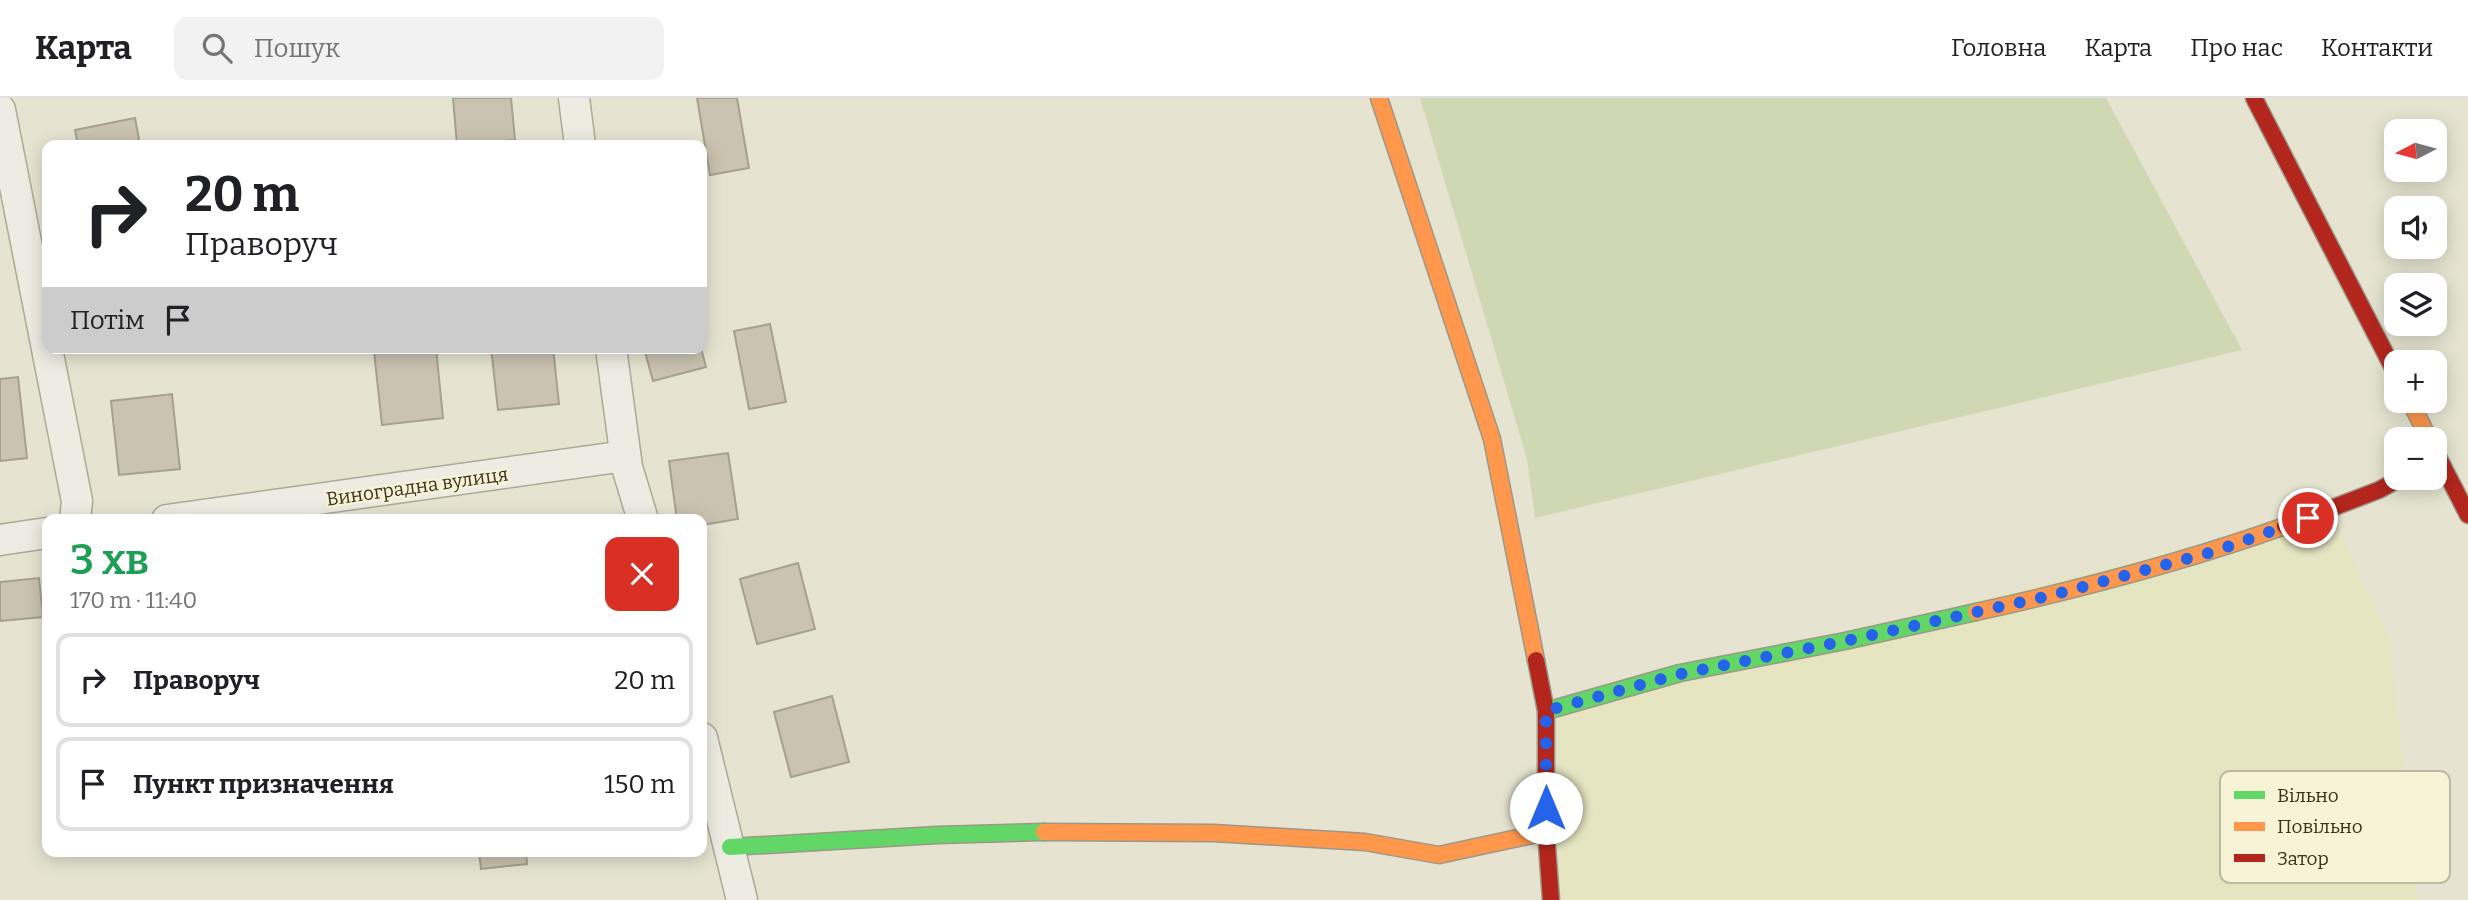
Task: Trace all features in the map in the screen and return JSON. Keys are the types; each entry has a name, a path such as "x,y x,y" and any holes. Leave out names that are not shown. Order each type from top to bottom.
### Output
{"main road":[{"path":"1380,98 1492,439 1546,711 1546,832 1551,900"},
{"path":"2254,98 2384,351"},
{"path":"2447,475 2468,515"},
{"path":"1546,711 1680,674 2049,596 2216,551 2331,510 2384,487"},
{"path":"730,846 1077,831 1214,833 1365,842 1439,855 1546,832"}],"street":[{"path":"574,98 579,140"},
{"path":"0,110 42,323"},
{"path":"48,354 77,501 76,514"},
{"path":"612,354 625,456 641,514"},
{"name":"Виноградна вулиця","path":"210,514 625,456"},
{"path":"0,540 42,534"},
{"path":"707,757 742,900"}],"green space":[{"path":"1420,98 2106,98 2242,350 1535,518 1527,459"},
{"path":"2331,510 2390,640 2404,771 2220,771 2220,883 2416,883 2418,900 1551,900 1546,711"}],"building":[{"path":"453,98 511,98 515,140 457,140"},
{"path":"697,98 737,98 749,168 710,175 707,140 704,140"},
{"path":"135,118 139,140 77,140 75,130"},
{"path":"770,324 786,402 749,409 734,331"},
{"path":"374,354 437,354 443,418 382,425"},
{"path":"492,354 554,354 559,404 498,410"},
{"path":"646,354 703,354 706,367 653,381"},
{"path":"18,377 27,458 0,461 0,379"},
{"path":"172,394 180,469 119,475 111,401"},
{"path":"728,453 738,519 707,524 707,514 676,514 669,461"},
{"path":"798,563 815,629 757,644 740,579"},
{"path":"39,578 42,617 0,621 0,582"},
{"path":"832,696 849,762 791,777 774,712"},
{"path":"480,857 526,857 527,864 481,869"}],"traffic: fast":[{"path":"1546,711 1680,673 1976,612"},
{"path":"730,847 937,835 1044,832"}],"traffic: slow":[{"path":"1379,98 1492,439 1536,660"},
{"path":"2416,413 2423,427"},
{"path":"1976,612 2132,574 2285,526"},
{"path":"1044,832 1214,833 1365,842 1439,855 1546,832"}],"traffic: jam":[{"path":"2254,98 2384,351"},
{"path":"2447,474 2468,515"},
{"path":"2285,526 2384,487"},
{"path":"1536,660 1546,711 1546,832 1551,900"}],"route":[{"path":"1546,808 1546,711 1680,674 2049,596 2216,551 2308,518"}]}
